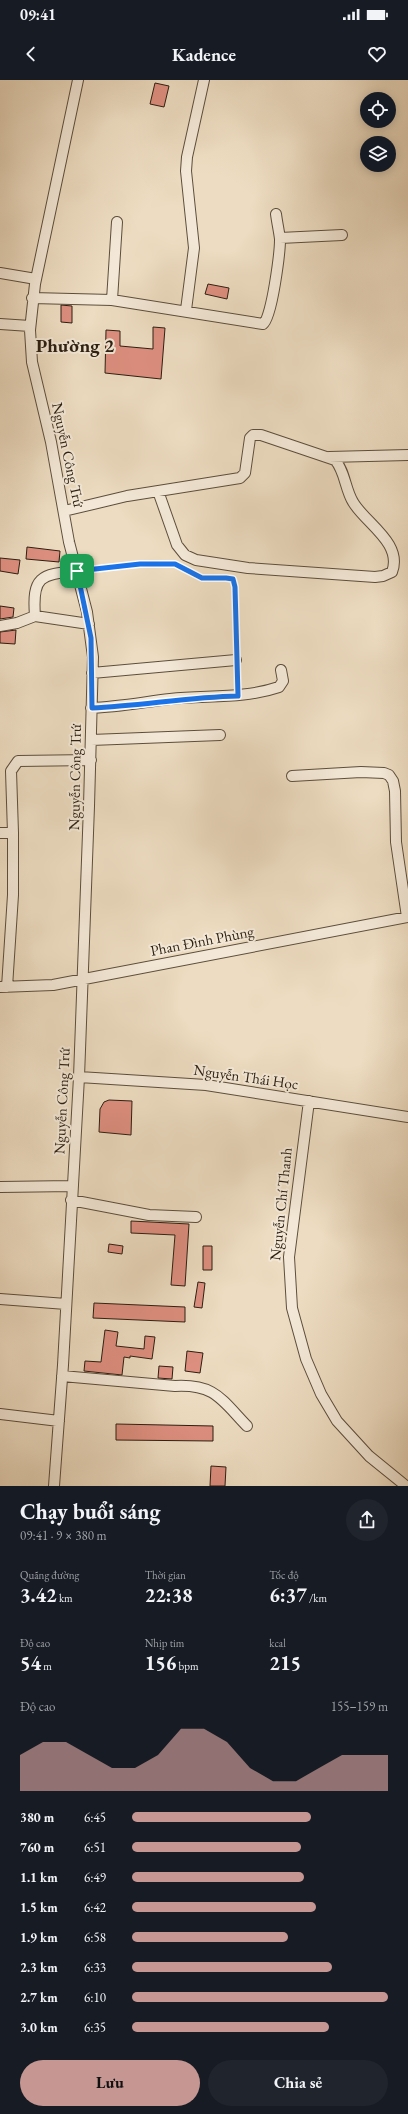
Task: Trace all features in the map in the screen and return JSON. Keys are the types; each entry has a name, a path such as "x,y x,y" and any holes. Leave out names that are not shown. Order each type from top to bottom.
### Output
{"street":[{"name":"Nguyễn Công Trứ","path":"54,1486 62,1376 79,1077 91,760 93,657 89,624 64,511 51,442 32,362 30,326 32,298 78,80"},
{"path":"186,310 194,248 186,171 186,157 204,80"},
{"path":"32,298 112,300 186,310 260,324 264,323 272,297 280,238 276,214"},
{"path":"112,300 117,222"},
{"path":"280,238 342,235"},
{"path":"0,273 36,279"},
{"path":"0,324 30,326"},
{"path":"64,511 127,496 158,491 240,478 244,473 250,438 257,434 328,457 340,466 346,490 354,504 391,547 395,566 392,572 383,576 375,577 248,568 196,560 185,555 177,545 158,491"},
{"path":"328,457 408,455"},
{"path":"35,616 34,598 36,586 45,576 55,573 77,571"},
{"path":"0,626 17,624 35,616 89,624"},
{"path":"92,673 236,660"},
{"path":"92,708 121,707 170,700 249,695 279,687 283,682 281,670"},
{"path":"91,740 220,735"},
{"path":"4,987 13,895 11,771 18,761 91,760"},
{"path":"292,776 361,772 384,773 389,775 393,781 396,842 407,917"},
{"path":"0,833 13,833"},
{"name":"Phan Đình Phùng","path":"4,987 52,984 407,917"},
{"name":"Nguyễn Thái Học","path":"79,1077 206,1085 408,1117"},
{"name":"Nguyễn Chí Thanh","path":"309,1101 289,1257 292,1308 306,1359 320,1394 337,1421 370,1456 406,1486"},
{"path":"0,1187 72,1186"},
{"path":"71,1200 149,1215 196,1217"},
{"path":"0,1299 66,1304"},
{"path":"62,1376 175,1386 190,1385 207,1389 217,1394 247,1426"},
{"path":"0,1414 59,1421"}],"path":[{"path":"77,571 140,564 175,564 202,578 233,579 235,587 238,696"}],"building":[{"path":"155,83 169,86 164,107 150,104"},
{"path":"208,284 229,288 227,299 205,294"},
{"path":"61,305 72,306 72,323 61,322"},
{"path":"153,327 165,328 161,379 105,373 106,330 120,331 120,346 153,349"},
{"path":"27,547 60,551 59,562 26,559"},
{"path":"0,558 20,560 18,574 0,571"},
{"path":"0,606 14,608 13,617 0,619"},
{"path":"16,630 15,644 0,643 0,632"},
{"path":"109,1100 132,1101 131,1135 99,1132 100,1109 104,1102"},
{"path":"131,1221 189,1224 185,1286 171,1285 175,1235 131,1233"},
{"path":"109,1244 123,1246 122,1254 108,1252"},
{"path":"203,1246 212,1246 212,1270 203,1270"},
{"path":"198,1282 205,1283 202,1308 194,1307"},
{"path":"94,1303 185,1307 185,1322 93,1318"},
{"path":"105,1330 118,1332 116,1346 144,1349 145,1336 155,1337 152,1359 130,1356 130,1358 124,1357 122,1375 84,1371 85,1361 101,1362"},
{"path":"187,1351 203,1353 200,1373 185,1371"},
{"path":"159,1366 173,1367 172,1379 158,1378"},
{"path":"116,1424 213,1426 213,1441 116,1440"},
{"path":"211,1466 226,1467 225,1486 210,1486"}],"district":[{"name":"Phường 2","path":"75,345"}],"route":[{"path":"160,563 182,566 202,578 233,579 235,583 238,696 214,696 121,707 92,708 93,657 91,638 87,612 77,571 160,563"}]}
